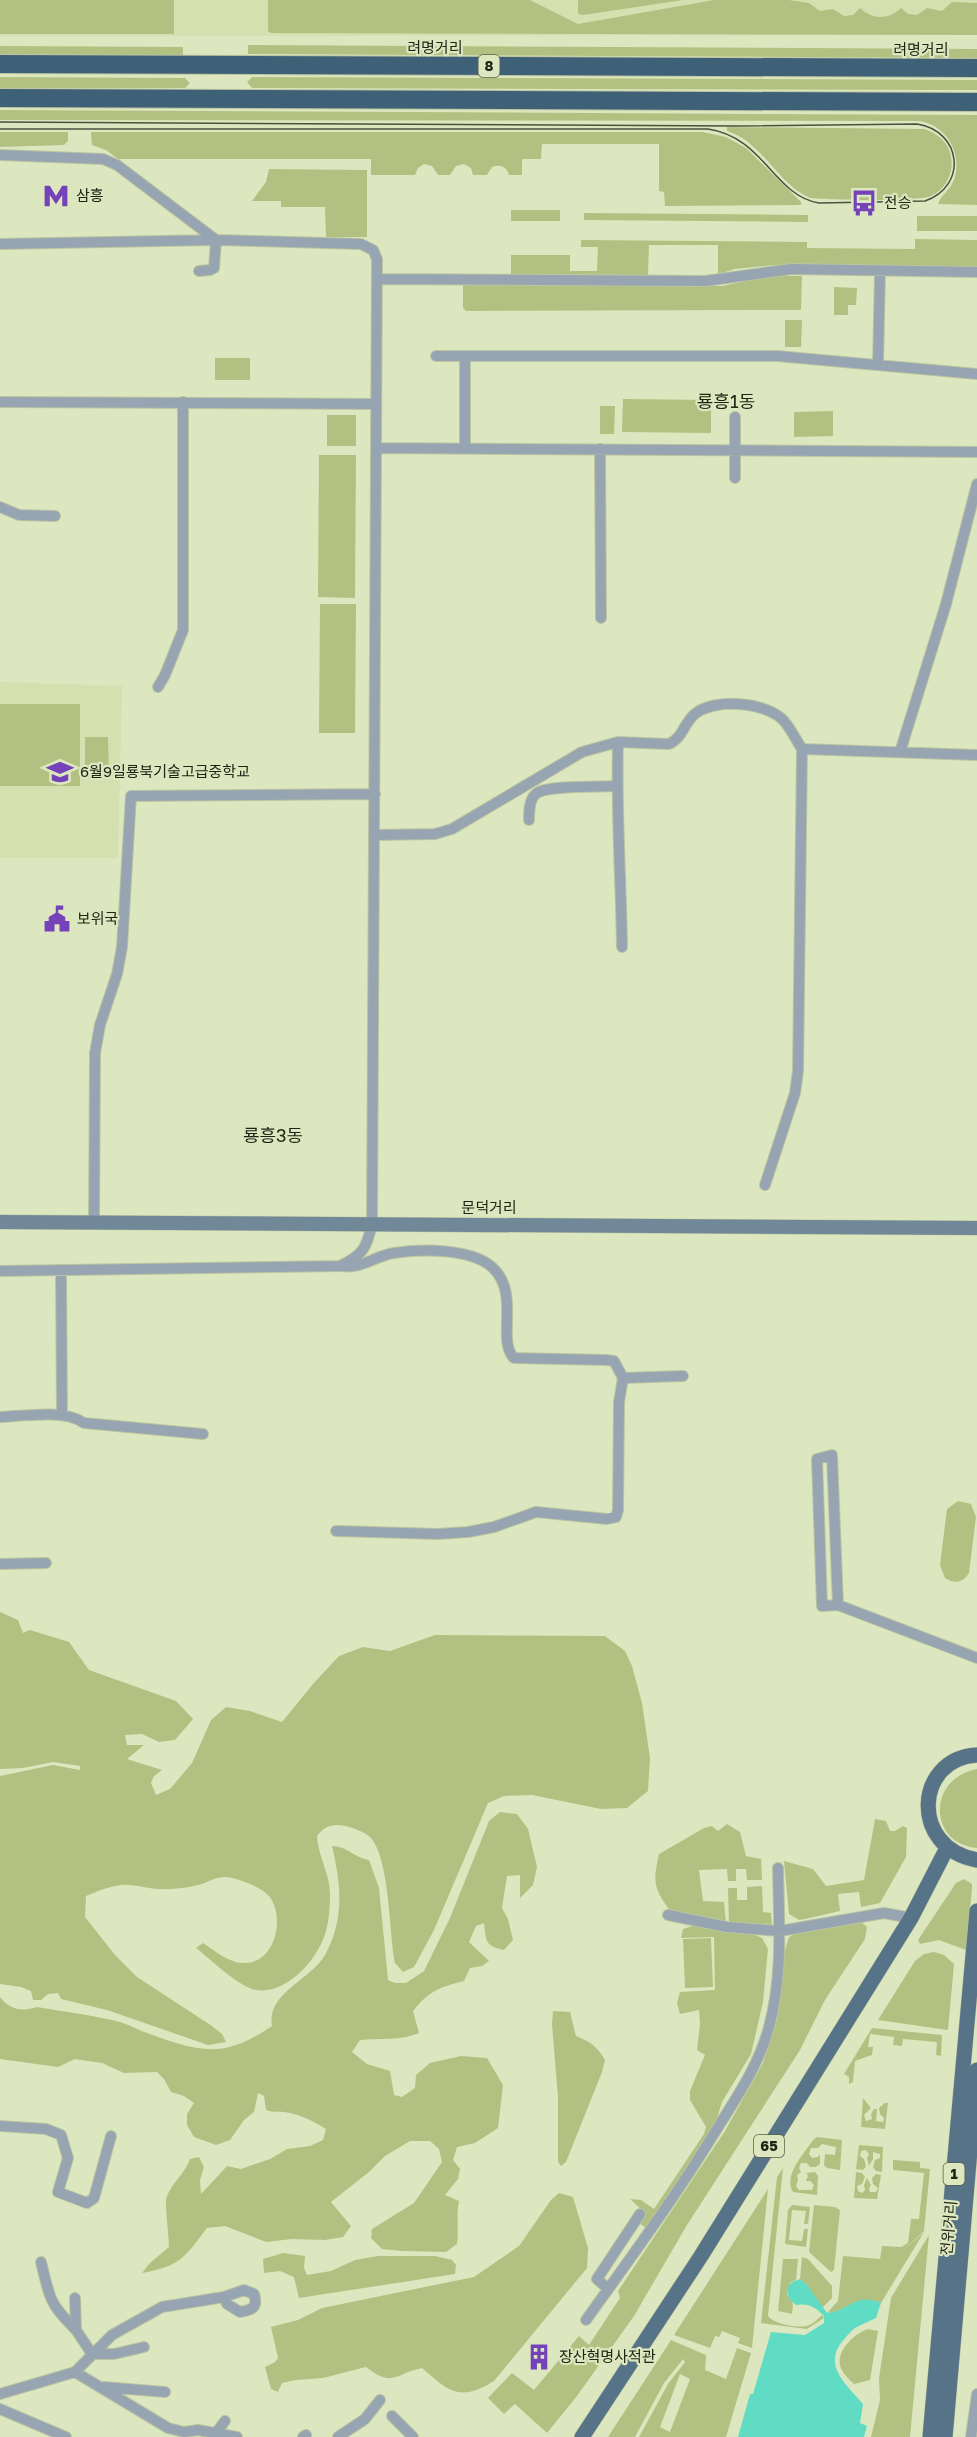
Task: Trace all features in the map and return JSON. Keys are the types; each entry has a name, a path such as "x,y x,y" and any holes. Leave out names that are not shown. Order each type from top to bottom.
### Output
{"highway":[{"name":"려명거리","path":"0,64 977,68"},
{"path":"0,99 977,102"}],"main road":[{"name":"문덕거리","path":"0,1222 977,1228"},
{"path":"977,1755 957,1760 942,1770 932,1785 928,1802 929,1819 936,1836 947,1848 963,1857 977,1860"},
{"name":"65","path":"582,2437 701,2256 911,1918 947,1848"},
{"name":"전위거리","path":"930,2437 977,1911"},
{"name":"전위거리","path":"945,2437 977,2070"}],"street":[{"path":"0,155 103,159 117,165 216,240"},
{"path":"199,271 210,270 214,267 216,240"},
{"path":"0,244 216,240 361,244 373,250 377,259 372,1223 368,1243 359,1256 340,1266"},
{"path":"377,279 705,281 792,269 977,272"},
{"path":"878,365 880,272"},
{"path":"436,356 777,356 977,374"},
{"path":"465,357 465,448"},
{"path":"0,402 376,404"},
{"path":"158,687 183,630 183,402"},
{"path":"735,417 735,478"},
{"path":"376,448 977,452"},
{"path":"600,449 601,618"},
{"path":"900,752 946,604 977,484"},
{"path":"0,507 19,515 55,516"},
{"path":"375,835 435,834 452,829 582,752 618,742 669,744 680,737 687,721 698,712 716,705 752,705 768,709 784,720 802,749 798,1071 795,1093 765,1185"},
{"path":"618,742 617,838 621,879 622,946"},
{"path":"802,749 977,755"},
{"path":"530,820 532,800 536,794 548,789 617,786"},
{"path":"94,1223 95,1053 102,1016 117,974 122,947 131,796 375,795"},
{"path":"0,1271 360,1266 393,1253 469,1254 489,1265 502,1281 507,1293 508,1348 514,1358 614,1361 623,1378 619,1402 618,1510 616,1516 607,1519 536,1512 494,1527 438,1534 336,1531"},
{"path":"61,1270 62,1415"},
{"path":"623,1378 683,1376"},
{"path":"0,1417 62,1415 76,1417 84,1423 203,1434"},
{"path":"838,1605 832,1455 817,1459 822,1606 838,1605 977,1658"},
{"path":"0,1564 46,1563"},
{"path":"586,2320 699,2159 761,2053 770,2025 778,1973 780,1931 778,1868"},
{"path":"668,1914 727,1927 780,1931 884,1913 911,1918"},
{"path":"0,2126 46,2129 61,2135 66,2145 68,2158 58,2192 87,2203 94,2198 111,2136"},
{"path":"608,2289 597,2279 640,2214"},
{"path":"41,2262 50,2300 57,2311 76,2330 92,2354"},
{"path":"0,2394 75,2372 112,2335 162,2307 225,2297"},
{"path":"75,2298 76,2330"},
{"path":"92,2354 114,2354 144,2347"},
{"path":"75,2372 168,2428 184,2432 198,2430 237,2437"},
{"path":"100,2387 165,2392"},
{"path":"971,2437 977,2394"},
{"path":"338,2437 365,2419 380,2400"},
{"path":"0,2409 66,2437"},
{"path":"392,2416 413,2437"},
{"path":"216,2433 225,2421"}],"shaded area":[{"path":"0,0 977,0 977,35 0,36"},
{"path":"0,0 174,0 174,34 0,34"},
{"path":"268,0 530,0 578,24 714,0 789,0 809,3 820,11 833,9 844,16 853,15 860,8 870,15 880,17 891,15 901,8 908,14 917,15 927,8 942,11 952,2 977,3 977,35 271,33 268,31"},
{"path":"578,0 683,0 583,15 578,14"},
{"path":"248,45 977,49 977,58 248,54"},
{"path":"0,46 183,47 183,56 0,54"},
{"path":"0,77 185,78 190,83 185,88 0,88"},
{"path":"252,77 977,80 977,90 252,88 247,82"},
{"path":"0,110 977,115 977,205 938,204 954,180 956,160 954,151 950,142 938,128 919,121 0,120"},
{"path":"727,127 924,129 938,136 945,143 952,163 950,175 941,189 931,196 922,198 872,200 810,198 798,192 751,144 727,131"},
{"path":"0,132 68,132 68,141 64,145 0,147"},
{"path":"91,132 702,132 726,137 746,148 801,202 801,205 665,206 664,192 659,191 659,144 542,144 541,159 522,159 522,175 509,175 505,168 498,166 492,167 487,175 473,175 471,168 464,164 456,166 450,175 438,175 432,166 424,164 418,168 415,175 371,175 371,159 118,159 106,150 92,145"},
{"path":"269,169 367,170 367,237 326,237 325,207 281,207 281,201 252,201 266,182"},
{"path":"511,210 560,210 560,221 511,221"},
{"path":"584,213 808,215 808,222 584,220"},
{"path":"917,216 977,216 977,231 917,231"},
{"path":"915,239 977,240 977,267 775,265 735,269 718,274 718,245 649,245 648,275 511,274 511,255 570,255 570,271 597,271 598,247 581,247 581,240 807,242 807,248 915,249"},
{"path":"766,276 802,276 801,310 466,311 463,308 463,285 723,286"},
{"path":"834,287 857,288 856,305 848,305 848,315 834,315"},
{"path":"785,320 802,320 801,347 785,347"},
{"path":"215,358 250,358 250,380 215,380"},
{"path":"623,399 711,400 711,433 622,432"},
{"path":"600,406 615,406 614,434 600,434"},
{"path":"833,411 833,436 794,437 794,412"},
{"path":"327,415 356,415 356,446 327,446"},
{"path":"319,455 356,455 355,598 318,597"},
{"path":"320,604 356,604 355,733 319,733"},
{"name":"6월9일룡북기술고급중학교","path":"0,682 122,686 118,858 0,858"},
{"path":"0,704 80,704 80,786 0,786"},
{"path":"85,737 108,737 109,778 85,778"},
{"path":"958,1501 971,1504 976,1517 969,1573 961,1581 955,1582 945,1578 940,1565 947,1509"},
{"path":"0,1612 18,1620 23,1633 30,1630 69,1642 89,1670 176,1701 193,1719 175,1740 159,1742 142,1734 125,1735 127,1745 144,1745 127,1759 162,1770 154,1776 151,1783 156,1795 170,1789 192,1763 211,1720 226,1707 250,1711 282,1722 339,1656 363,1647 390,1651 435,1635 605,1636 625,1651 632,1666 642,1703 650,1758 648,1791 627,1808 601,1809 532,1795 504,1796 488,1803 434,1930 414,1967 403,1972 395,1963 388,1897 382,1861 377,1847 368,1835 345,1826 329,1826 317,1836 330,1894 328,1922 322,1941 309,1963 300,1972 290,1981 268,1990 256,1990 241,1984 196,1948 203,1943 232,1961 243,1963 254,1962 263,1956 270,1948 274,1938 277,1916 269,1896 257,1887 237,1879 224,1877 175,1889 119,1885 86,1896 85,1917 115,1955 137,1977 212,2026 222,2034 226,2042 208,2045 107,2010 61,1999 58,1993 48,1994 41,2000 33,2000 31,1991 0,1984 0,1776 53,1765 80,1770 80,1766 53,1762 23,1768 0,1769"},
{"path":"977,1769 977,1848 961,1844 950,1835 942,1824 940,1811 942,1797 949,1785 960,1775"},
{"path":"500,1812 517,1814 528,1829 537,1867 533,1885 520,1898 520,1875 507,1876 502,1908 508,1919 513,1940 504,1950 493,1947 485,1934 484,1923 476,1926 469,1942 489,1961 482,1966 470,1968 464,1981 436,1991 419,2004 413,2011 419,2033 397,2038 360,2040 352,2052 367,2064 390,2071 394,2095 402,2097 415,2088 416,2075 430,2063 461,2056 487,2058 503,2085 498,2128 475,2143 457,2147 453,2160 460,2169 458,2179 445,2195 459,2201 457,2244 446,2252 402,2251 382,2249 371,2238 372,2229 414,2203 442,2162 439,2149 430,2141 410,2141 385,2156 369,2172 331,2202 351,2226 343,2237 325,2240 292,2239 266,2242 225,2226 207,2228 187,2254 174,2264 142,2273 169,2247 166,2199 190,2159 199,2157 204,2167 200,2180 201,2194 227,2166 241,2169 270,2159 287,2149 310,2146 323,2140 326,2129 295,2114 266,2110 264,2096 258,2093 254,2112 244,2120 230,2140 216,2145 194,2137 187,2125 187,2114 194,2103 184,2096 171,2092 157,2072 124,2073 102,2063 75,2059 58,2067 0,2059 0,1997 8,2005 17,2009 37,2007 89,2015 124,2023 146,2033 199,2048 226,2048 240,2043 272,2026 272,2015 276,2004 325,1955 336,1928 339,1901 338,1874 332,1846 369,1860 379,1888 388,1980 395,1983 406,1983 424,1971 450,1918 489,1821"},
{"path":"875,1819 886,1821 890,1831 903,1826 907,1828 906,1857 880,1903 861,1907 859,1892 838,1894 840,1911 799,1920 789,1914 784,1861 813,1869 826,1886 864,1880"},
{"path":"727,1824 740,1832 746,1856 761,1859 762,1880 747,1880 746,1869 736,1869 736,1881 728,1881 727,1869 699,1870 703,1901 724,1902 726,1924 670,1911 657,1890 655,1878 659,1854 704,1828 712,1826 718,1831"},
{"path":"964,1879 972,1884 966,1950 939,1940 920,1944 918,1940 956,1883"},
{"path":"762,1886 763,1912 771,1913 772,1927 729,1924 728,1888 737,1888 737,1900 747,1900 747,1887"},
{"path":"860,1921 867,1927 865,1939 825,2000 800,2050 687,2225 634,2316 577,2396 547,2433 515,2404 504,2414 488,2398 512,2373 534,2390 579,2336 589,2345 620,2298 618,2291 725,2131 763,2063 777,2020 785,1950 789,1937 800,1931"},
{"path":"696,1925 751,1933 762,1938 768,1949 763,2002 751,2054 722,2102 714,2128 646,2228 639,2223 645,2213 630,2199 641,2200 654,2209 704,2134 706,2127 690,2100 690,2091 705,2055 697,2050 699,2010 680,2014 677,2003 680,1992 715,1990 714,1937 681,1938 683,1929"},
{"path":"711,1938 713,1987 685,1988 683,1939"},
{"path":"934,1952 944,1955 954,1964 948,2030 878,2020 915,1961 924,1954"},
{"path":"553,2011 570,2012 576,2036 593,2045 605,2060 566,2162 561,2166 558,2162 558,2097"},
{"path":"872,2028 942,2035 941,2056 936,2055 937,2042 903,2039 902,2046 893,2045 894,2037 870,2034 868,2047 873,2047 872,2055 855,2061 853,2082 849,2084 849,2077 844,2074"},
{"path":"863,2098 871,2108 864,2115 866,2121 872,2119 871,2114 874,2109 877,2109 876,2121 883,2122 884,2118 879,2108 888,2103 885,2129 861,2127"},
{"path":"817,2137 842,2140 840,2170 827,2168 824,2165 825,2154 835,2155 836,2147 822,2144 818,2148 811,2148 809,2154 812,2158 820,2154 820,2164 810,2167 807,2163 801,2163 799,2168 801,2172 797,2175 796,2186 799,2190 812,2190 814,2185 806,2181 808,2176 806,2173 815,2172 818,2176 817,2195 793,2192 791,2179 793,2172 800,2158"},
{"path":"859,2145 883,2147 882,2172 876,2171 873,2167 875,2160 880,2158 880,2154 873,2152 873,2159 869,2166 867,2158 869,2154 866,2150 861,2151 860,2156 864,2159 866,2166 863,2170 856,2169"},
{"path":"893,2160 920,2162 920,2168 930,2169 924,2231 900,2253 924,2232 881,2303 873,2300 859,2301 827,2313 838,2301 843,2256 880,2259 882,2246 901,2247 908,2243 911,2219 919,2219 924,2173 893,2170"},
{"path":"783,2168 768,2316 791,2326 806,2326 815,2322 822,2315 824,2318 807,2329 761,2323 777,2177"},
{"path":"856,2172 862,2173 865,2177 862,2184 857,2186 858,2191 862,2193 865,2190 864,2185 867,2178 871,2185 870,2192 876,2192 878,2188 873,2184 872,2178 876,2174 881,2175 877,2199 854,2198"},
{"path":"768,2189 752,2348 738,2343 740,2338 722,2331 719,2337 715,2336 710,2348 674,2335"},
{"path":"559,2193 573,2197 588,2248 587,2268 494,2381 472,2391 463,2392 448,2388 422,2368 388,2378 366,2367 323,2378 282,2383 278,2392 271,2389 265,2367 278,2358 271,2327 298,2320 322,2308 474,2277 519,2246 551,2200"},
{"path":"792,2205 810,2207 808,2224 804,2224 806,2211 792,2210 789,2240 802,2241 804,2229 808,2229 806,2247 785,2244 788,2210"},
{"path":"814,2205 835,2207 840,2210 834,2270 831,2272 809,2252"},
{"path":"929,2235 910,2437 871,2437 880,2400 879,2378 891,2298"},
{"path":"283,2253 305,2256 304,2268 307,2275 331,2271 355,2260 378,2256 435,2256 452,2260 456,2265 455,2274 299,2298 294,2277 280,2271 264,2273 263,2259"},
{"path":"802,2257 808,2259 832,2286 832,2298 822,2308 807,2285 800,2279"},
{"path":"783,2259 798,2259 796,2280 791,2282 787,2294 793,2304 792,2314 778,2311"},
{"path":"868,2329 878,2331 870,2380 854,2384 842,2370 841,2354 848,2343"},
{"path":"671,2340 706,2355 705,2370 726,2379 737,2348 751,2353 726,2437 639,2437 668,2384 685,2362 683,2359 664,2383 635,2437 608,2437","holes":["680,2374 690,2379 670,2432 660,2427"]}],"water":[{"path":"800,2279 827,2313 835,2312 859,2301 872,2300 881,2303 876,2318 849,2333 836,2352 836,2368 840,2376 863,2404 860,2423 867,2426 864,2437 738,2437 771,2332 805,2335 824,2323 824,2316 815,2308 808,2305 796,2305 789,2299 787,2289 792,2282"}],"tram line":[{"path":"0,122 735,126 917,124 932,129 943,137 951,147 954,160 953,172 948,184 939,194 925,201 819,203 791,190 743,143 727,134 708,129 0,129"}],"place":[{"name":"삼흥","path":"56,196"},
{"name":"전승","path":"864,203"},
{"name":"6월9일룡북기술고급중학교","path":"60,772"},
{"name":"보위국","path":"57,919"},
{"name":"장산혁명사적관","path":"539,2357"}],"district":[{"name":"룡흥1동","path":"726,402"},
{"name":"룡흥3동","path":"273,1136"}]}
